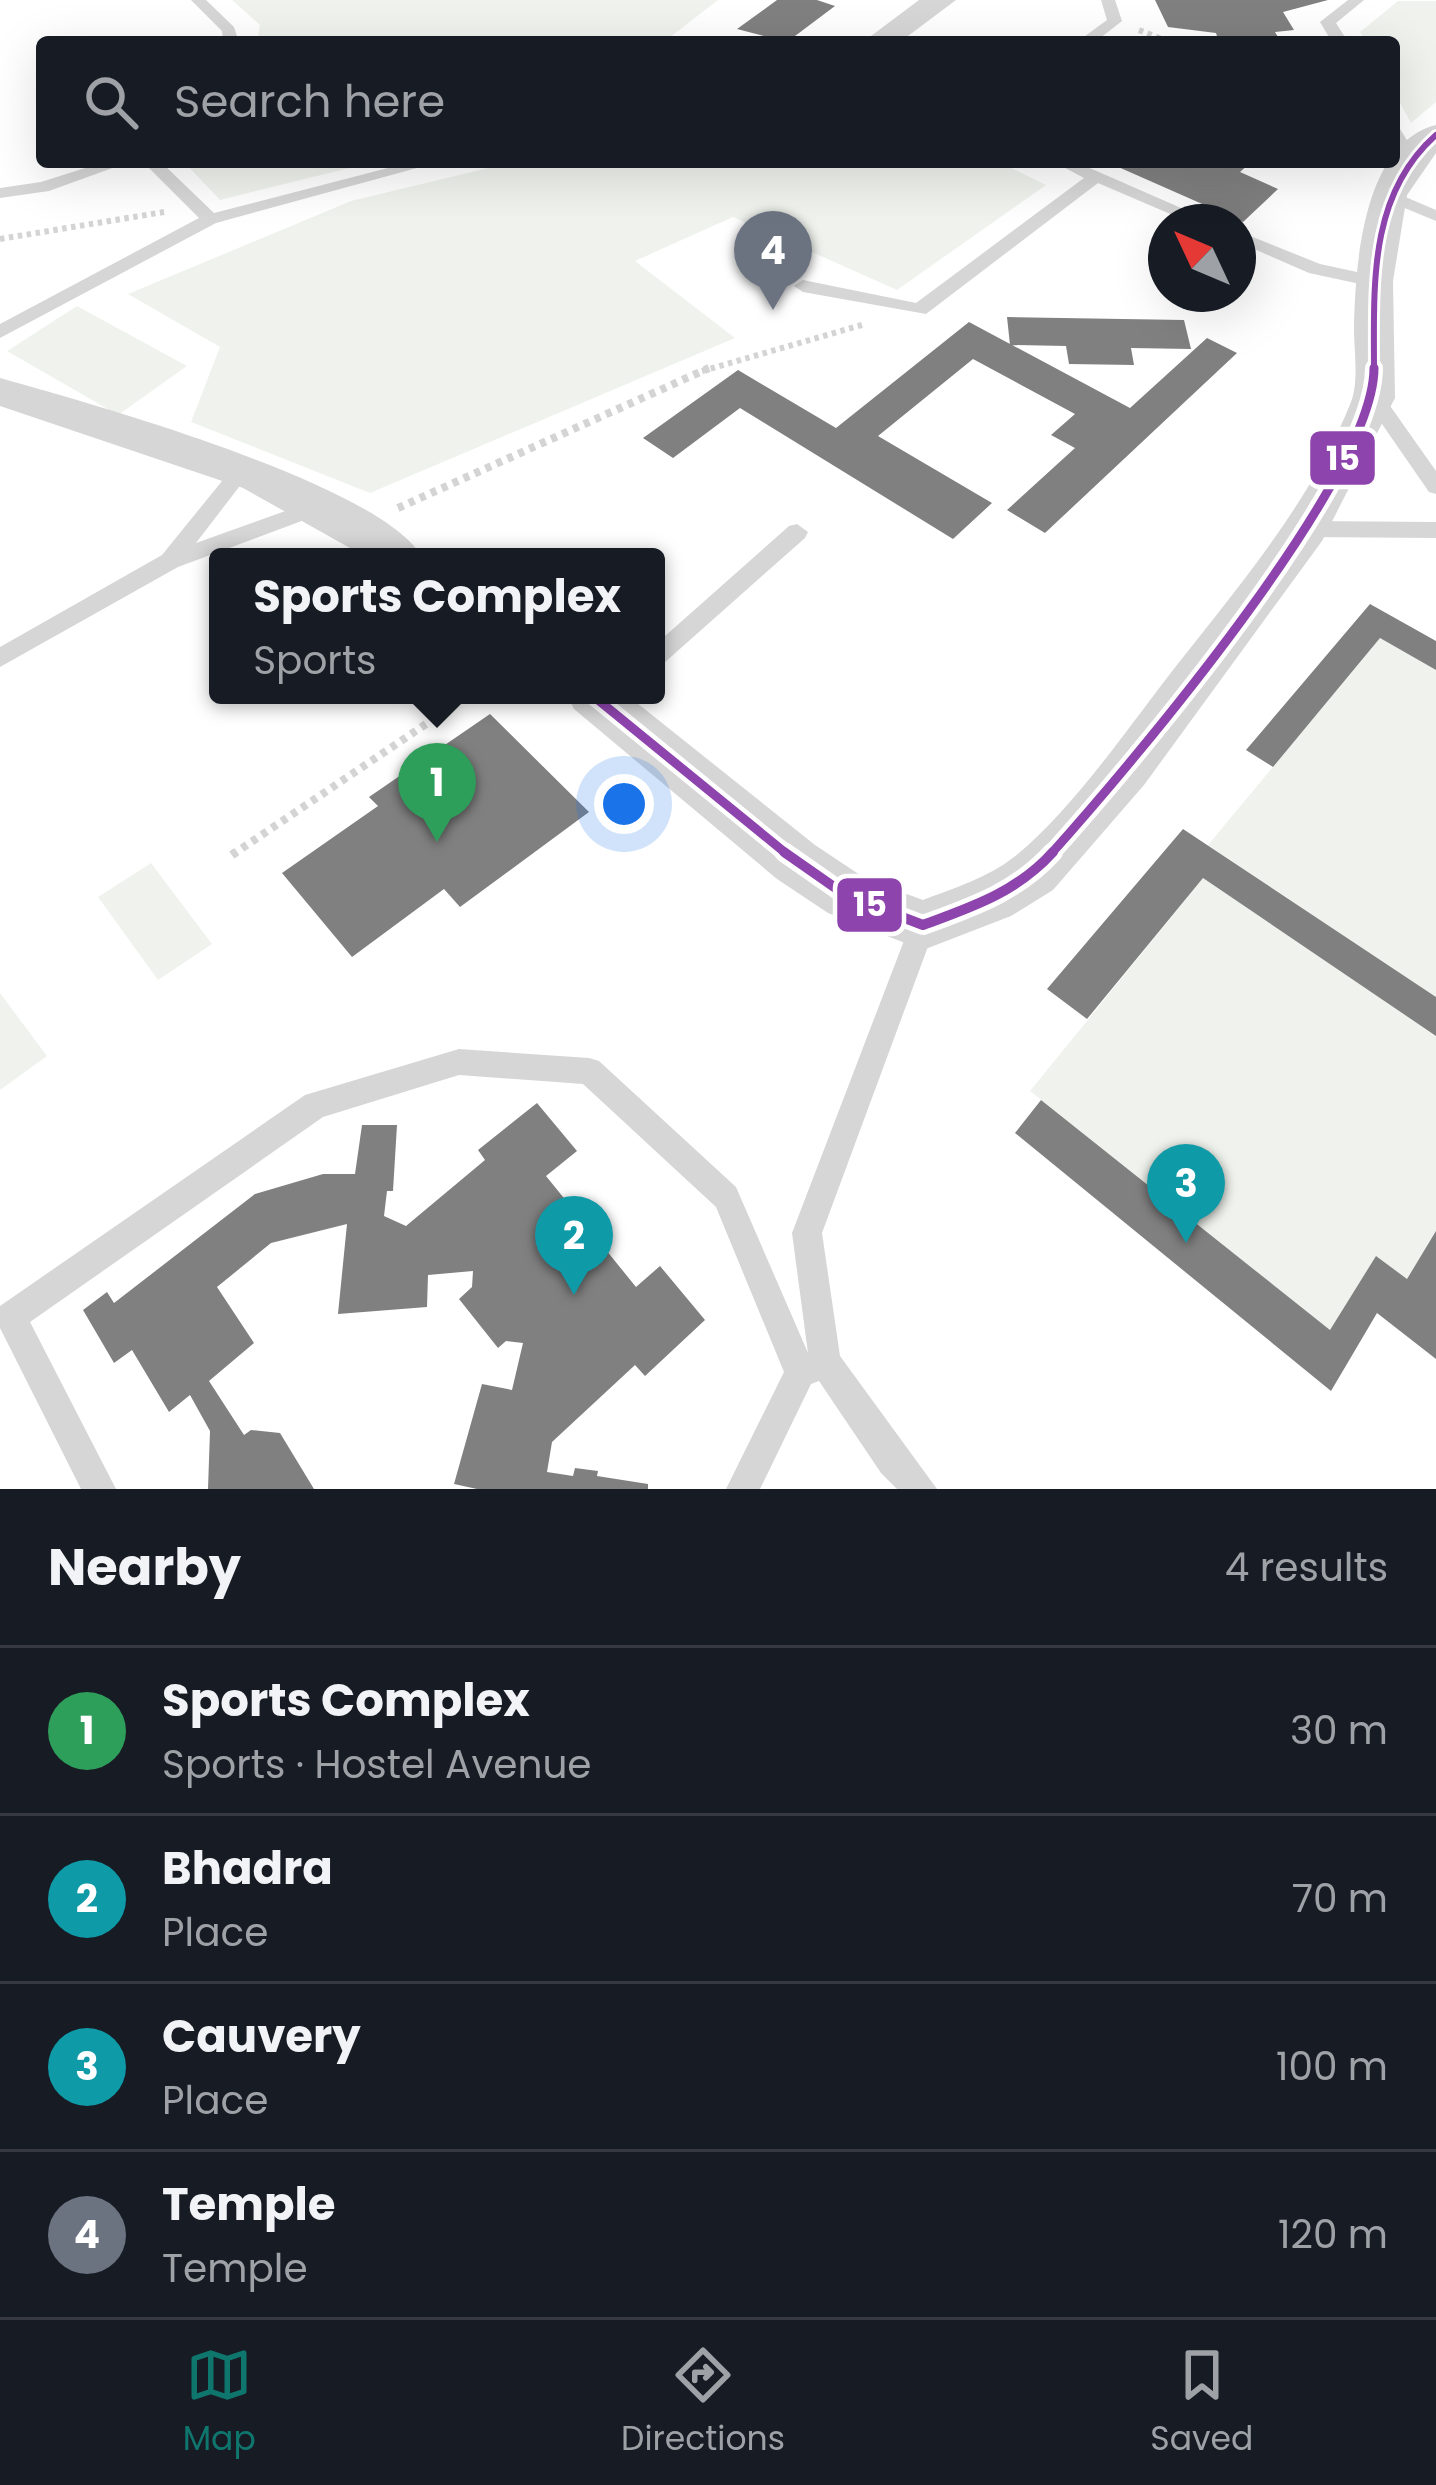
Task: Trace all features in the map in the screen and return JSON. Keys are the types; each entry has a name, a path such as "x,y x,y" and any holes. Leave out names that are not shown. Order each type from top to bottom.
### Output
{"street":[{"path":"887,36 940,0"},
{"path":"610,704 796,862 847,896 922,926 992,899 1034,873 1126,770 1306,529 1374,398 1374,280 1407,155"},
{"path":"0,392 242,470 358,525 387,548"}],"lane":[{"path":"199,0 230,36"},
{"path":"1094,36 1115,21 1108,0"},
{"path":"1336,36 1328,22 1358,0"},
{"path":"1407,155 1436,216"},
{"path":"0,194 43,187 102,168"},
{"path":"157,168 203,213"},
{"path":"0,332 203,213 404,168"},
{"path":"1076,168 1161,204"},
{"path":"803,286 919,310 1096,177"},
{"path":"1256,243 1316,268 1374,280"},
{"path":"1374,398 1436,487"},
{"path":"170,561 242,470"},
{"path":"0,658 170,561 316,508"},
{"path":"1306,529 1436,530"},
{"path":"665,649 797,532"},
{"path":"743,1489 812,1368 807,1233 922,926"},
{"path":"99,1489 11,1317 315,1105 459,1062 589,1071 726,1197 812,1368 920,1489"}],"path":[{"path":"0,239 203,213"},
{"path":"358,525 715,365 919,310"},
{"path":"232,855 456,704"}],"shaded area":[{"path":"232,0 718,0 672,36 258,36 260,25"},
{"path":"1398,1 1436,1 1436,102 1411,123 1400,103 1400,36 1362,36 1360,32"},
{"path":"190,168 350,168 220,200"},
{"path":"488,168 1011,168 1046,185 897,290 733,217 635,261 735,338 370,493 191,422 220,347 128,294 351,201"},
{"path":"77,306 187,366 118,415 7,351"},
{"path":"1380,638 1436,670 1436,997 1208,845"},
{"path":"151,863 212,944 158,980 98,897"},
{"path":"1203,878 1436,1036 1436,1231 1407,1279 1376,1257 1330,1330 1030,1091"},
{"path":"0,993 47,1056 0,1090"}],"building":[{"path":"777,0 817,0 835,6 795,36 764,36 737,29"},
{"path":"1155,0 1328,0 1283,12 1294,30 1275,32 1277,36 1217,36 1168,27"},
{"path":"1121,168 1244,168 1240,172 1278,189 1256,210 1256,204 1202,204"},
{"path":"1007,317 1184,320 1191,349 1131,348 1134,365 1069,364 1066,346 1010,345"},
{"path":"969,322 1130,408 1207,338 1237,353 1045,533 1007,510 1075,448 1051,435 1075,414 973,359 878,436 992,503 953,539 740,408 673,458 643,438 738,370 836,428"},
{"path":"1370,604 1436,641 1436,670 1380,638 1273,767 1246,750"},
{"path":"490,714 589,812 460,907 444,889 352,957 282,873 378,806 369,797"},
{"path":"1183,829 1436,997 1436,1036 1203,878 1087,1019 1047,989"},
{"path":"1041,1100 1330,1330 1376,1256 1407,1279 1436,1231 1436,1359 1377,1313 1331,1391 1015,1133"},
{"path":"537,1103 577,1151 546,1176 636,1287 660,1266 705,1320 645,1376 635,1365 552,1442 547,1472 573,1476 575,1468 598,1471 597,1476 648,1484 648,1489 477,1489 454,1484 482,1384 512,1390 523,1343 506,1341 498,1348 459,1299 472,1287 473,1271 428,1275 427,1307 338,1314 347,1224 271,1243 217,1287 254,1343 209,1381 244,1435 251,1430 280,1433 314,1489 208,1489 210,1431 190,1395 169,1412 132,1350 114,1363 83,1310 107,1292 114,1303 255,1194 323,1174 355,1174 362,1125 397,1125 393,1191 387,1191 384,1216 406,1226 485,1160 478,1150"}],"transit line":[{"name":"15","path":"603,704 796,862 847,896 923,925 992,899 1034,873 1126,770 1306,529 1374,398 1374,281 1389,195 1410,158 1436,135"}],"place":[{"name":"Temple","path":"773,310"},
{"name":"Sports Complex","path":"437,842"},
{"name":"Cauvery","path":"1186,1243"},
{"name":"Bhadra","path":"574,1295"}]}
